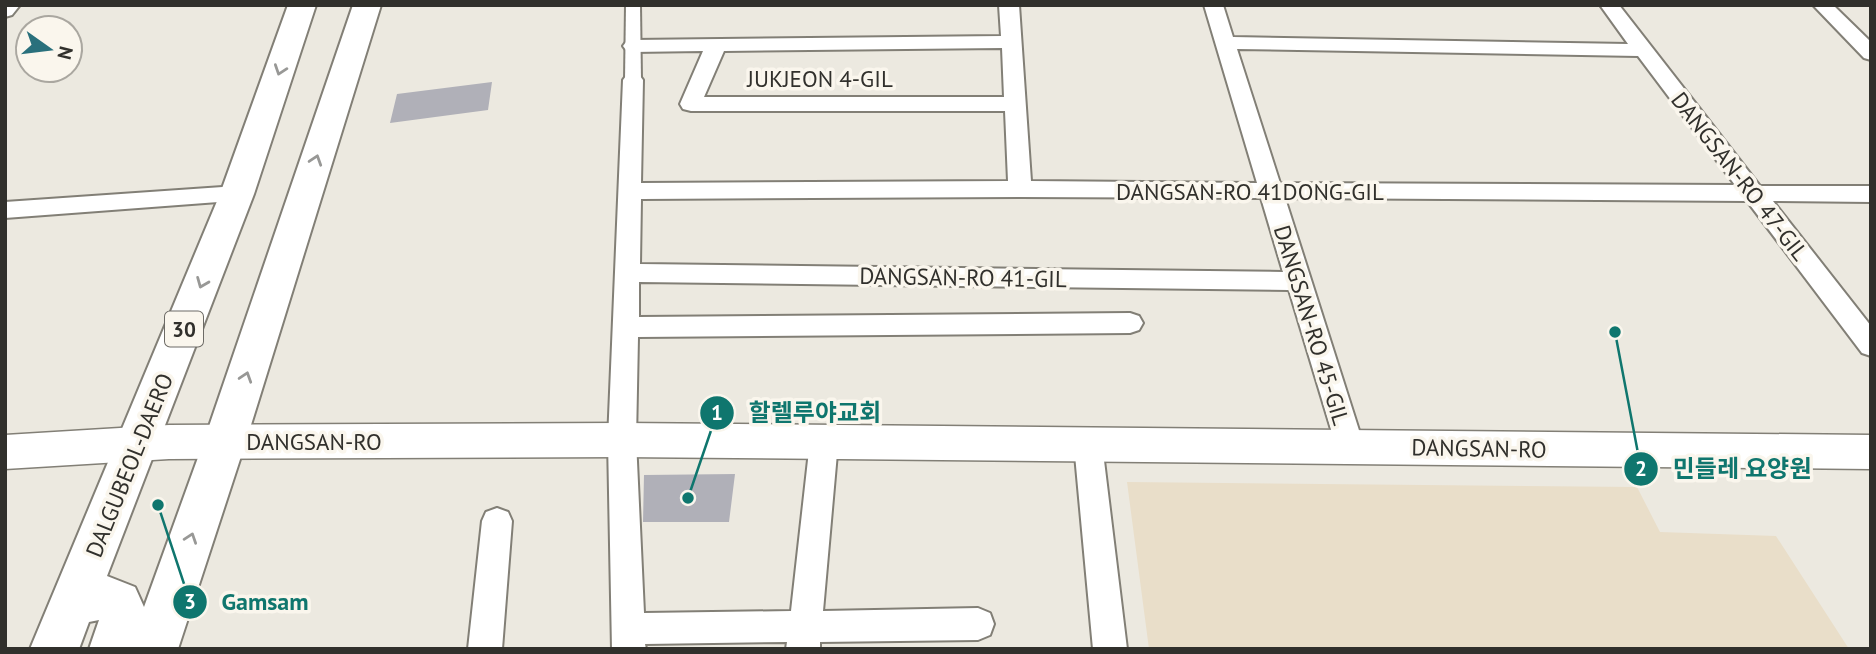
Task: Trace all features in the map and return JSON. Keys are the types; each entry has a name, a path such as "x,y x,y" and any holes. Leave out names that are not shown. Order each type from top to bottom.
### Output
{"main road":[{"name":"DALGUBEOL-DAERO","path":"54,649 237,194 302,5"},
{"path":"153,649 225,442 366,5"},
{"name":"DANGSAN-RO","path":"5,452 225,442 622,440 1871,452"},
{"path":"73,603 104,597 118,603 124,617 113,649"}],"street":[{"path":"5,11 11,5"},
{"path":"633,5 622,440 629,639 804,638 978,624"},
{"path":"1009,5 1020,189"},
{"name":"DANGSAN-RO 45-GIL","path":"1213,5 1350,446"},
{"name":"DANGSAN-RO 47-GIL","path":"1609,5 1871,346"},
{"path":"1822,5 1871,54"},
{"path":"633,46 717,43 1012,42"},
{"name":"JUKJEON 4-GIL","path":"717,43 691,104 1015,104"},
{"path":"1225,43 1643,50"},
{"name":"DANGSAN-RO 41DONG-GIL","path":"629,191 1020,189 1871,194"},
{"path":"5,211 237,194"},
{"name":"DANGSAN-RO 41-GIL","path":"627,273 1299,281"},
{"name":"DANGSAN-RO 41-GIL","path":"626,327 1130,323"},
{"path":"804,638 824,442"},
{"path":"1088,444 1110,649"},
{"path":"485,649 497,521"}],"shaded area":[{"path":"1127,482 1637,487 1660,532 1776,536 1849,649 1149,649"}],"building":[{"path":"492,82 488,110 390,123 397,94"},
{"path":"735,474 729,522 643,522 644,475"}],"place":[{"name":"민들레 요양원","path":"1615,332"},
{"name":"할렐루야교회","path":"688,498"},
{"name":"Gamsam","path":"158,505"}]}
